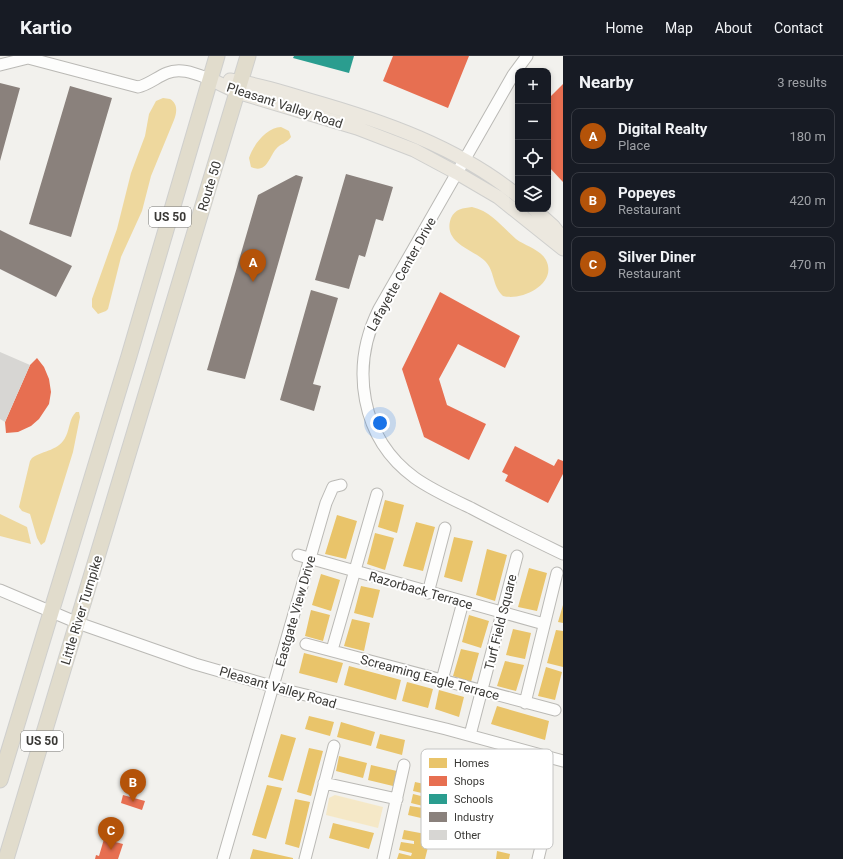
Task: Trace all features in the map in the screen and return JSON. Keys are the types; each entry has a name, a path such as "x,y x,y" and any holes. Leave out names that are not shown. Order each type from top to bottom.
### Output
{"highway":[{"name":"US 50","path":"0,780 50,612 130,356 217,56"},
{"name":"Route 50","path":"156,361 248,56"},
{"name":"Little River Turnpike","path":"6,859 156,361"}],"main road":[{"name":"Pleasant Valley Road","path":"210,79 372,119 418,137 464,161 515,194"},
{"name":"Pleasant Valley Road","path":"239,87 377,134 414,150 457,172 498,198 563,249"},
{"path":"537,212 563,239"}],"street":[{"name":"Lafayette Center Drive","path":"527,56 514,75 457,172 372,323 362,361 362,380 366,406 376,431 386,448 414,477 432,488 563,554"},
{"path":"0,65 28,58 138,87 146,85 168,73 178,71 192,73 210,79"},
{"name":"Eastgate View Drive","path":"223,859 329,494 333,487 341,485"},
{"path":"332,650 377,494"},
{"path":"428,592 445,528"},
{"name":"Razorback Terrace","path":"298,555 544,624"},
{"name":"Turf Field Square","path":"470,735 517,556"},
{"path":"525,703 557,573"},
{"name":"Pleasant Valley Road","path":"0,590 78,623 173,656 273,687 470,735 520,749"},
{"path":"442,680 463,602"},
{"name":"Screaming Eagle Terrace","path":"306,644 554,710"},
{"path":"305,859 334,746"},
{"name":"Pleasant Valley Road","path":"553,758 563,761"},
{"path":"383,859 404,765"},
{"path":"324,783 396,799"},
{"path":"538,859 540,849"}],"shaded area":[{"path":"163,98 173,101 176,106 175,117 151,176 142,211 121,257 108,309 98,314 92,307 92,299 117,229 131,173 145,136 149,114 156,101"},
{"path":"281,127 289,131 291,137 288,141 276,149 267,164 256,169 251,167 249,158 257,142 266,133"},
{"path":"472,207 491,216 516,239 536,250 543,256 546,260 548,269 547,276 543,283 536,289 519,296 503,296 499,292 490,269 485,261 460,244 451,234 449,227 453,215 457,211"},
{"path":"76,412 79,412 80,417 73,452 45,542 41,545 37,538 30,514 22,511 19,507 30,461 32,458 59,445 63,441"},
{"path":"0,514 27,527 31,544 0,536"},
{"path":"335,795 383,807 378,828 326,815 329,798"}],"building: Homes":[{"path":"385,500 404,505 397,533 378,527"},
{"path":"337,515 357,521 346,559 325,554"},
{"path":"416,522 435,527 423,571 403,566"},
{"path":"375,533 394,538 385,570 367,564"},
{"path":"454,537 473,541 462,582 444,577"},
{"path":"487,549 507,555 495,601 476,595"},
{"path":"529,568 547,573 537,611 518,607"},
{"path":"321,574 340,580 331,611 312,605"},
{"path":"361,586 380,590 373,618 354,613"},
{"path":"563,605 563,623 558,622"},
{"path":"311,610 330,615 323,641 305,636"},
{"path":"469,615 489,621 481,648 462,642"},
{"path":"352,619 370,623 364,651 344,646"},
{"path":"513,629 531,633 525,659 506,655"},
{"path":"556,630 563,631 563,667 547,663"},
{"path":"461,649 479,653 471,682 453,676"},
{"path":"304,653 343,663 337,683 299,673"},
{"path":"505,661 524,665 516,691 497,686"},
{"path":"349,666 401,680 396,700 344,685"},
{"path":"546,667 562,672 555,700 538,696"},
{"path":"407,682 433,689 428,708 402,701"},
{"path":"439,690 464,697 459,717 435,709"},
{"path":"497,706 549,721 545,740 491,724"},
{"path":"309,716 334,722 330,736 305,729"},
{"path":"341,722 375,732 371,746 337,737"},
{"path":"281,734 296,738 283,781 268,777"},
{"path":"380,734 405,740 402,755 376,748"},
{"path":"309,748 323,751 311,796 297,792"},
{"path":"339,756 367,763 363,778 336,771"},
{"path":"371,765 397,771 393,786 368,780"},
{"path":"415,782 421,783 421,793 413,791"},
{"path":"267,785 282,788 266,839 252,835"},
{"path":"413,794 421,796 421,806 411,803"},
{"path":"295,799 310,802 299,848 285,844"},
{"path":"410,806 421,808 421,818 408,815"},
{"path":"333,823 374,833 369,849 329,838"},
{"path":"404,830 421,833 421,849 428,849 425,859 397,859 399,853 411,856 412,853 399,850 401,842 414,844 414,841 402,839"},
{"path":"253,849 293,858 293,859 250,859"},
{"path":"497,851 510,854 509,859 496,859"}],"building: Shops":[{"path":"393,56 469,56 448,108 383,81"},
{"path":"563,84 563,182 551,169 551,96"},
{"path":"440,292 520,336 505,368 458,344 439,379 447,405 486,424 469,460 424,437 402,369"},
{"path":"37,358 44,367 49,379 51,392 49,404 39,419 31,426 18,432 6,433 5,422 30,365"},
{"path":"515,446 554,466 558,459 563,461 563,474 548,503 505,481 508,475 502,472"},
{"path":"123,795 145,801 142,810 121,803"},
{"path":"104,839 123,844 118,859 95,859 96,855 99,856"}],"building: Schools":[{"path":"294,56 354,56 349,73 293,58"}],"building: Industry":[{"path":"0,83 20,88 0,161"},
{"path":"70,86 112,98 71,237 29,224"},
{"path":"346,174 393,187 383,221 376,219 365,257 359,255 349,289 315,280"},
{"path":"296,175 303,177 245,379 207,370 258,195"},
{"path":"0,230 72,266 56,297 0,269"},
{"path":"311,290 338,298 313,384 321,386 314,411 280,400"}],"building: Other":[{"path":"0,352 30,365 5,422 0,419"}],"place":[{"name":"Digital Realty","path":"253,282"},
{"name":"Popeyes","path":"133,802"},
{"name":"Silver Diner","path":"111,850"}]}
